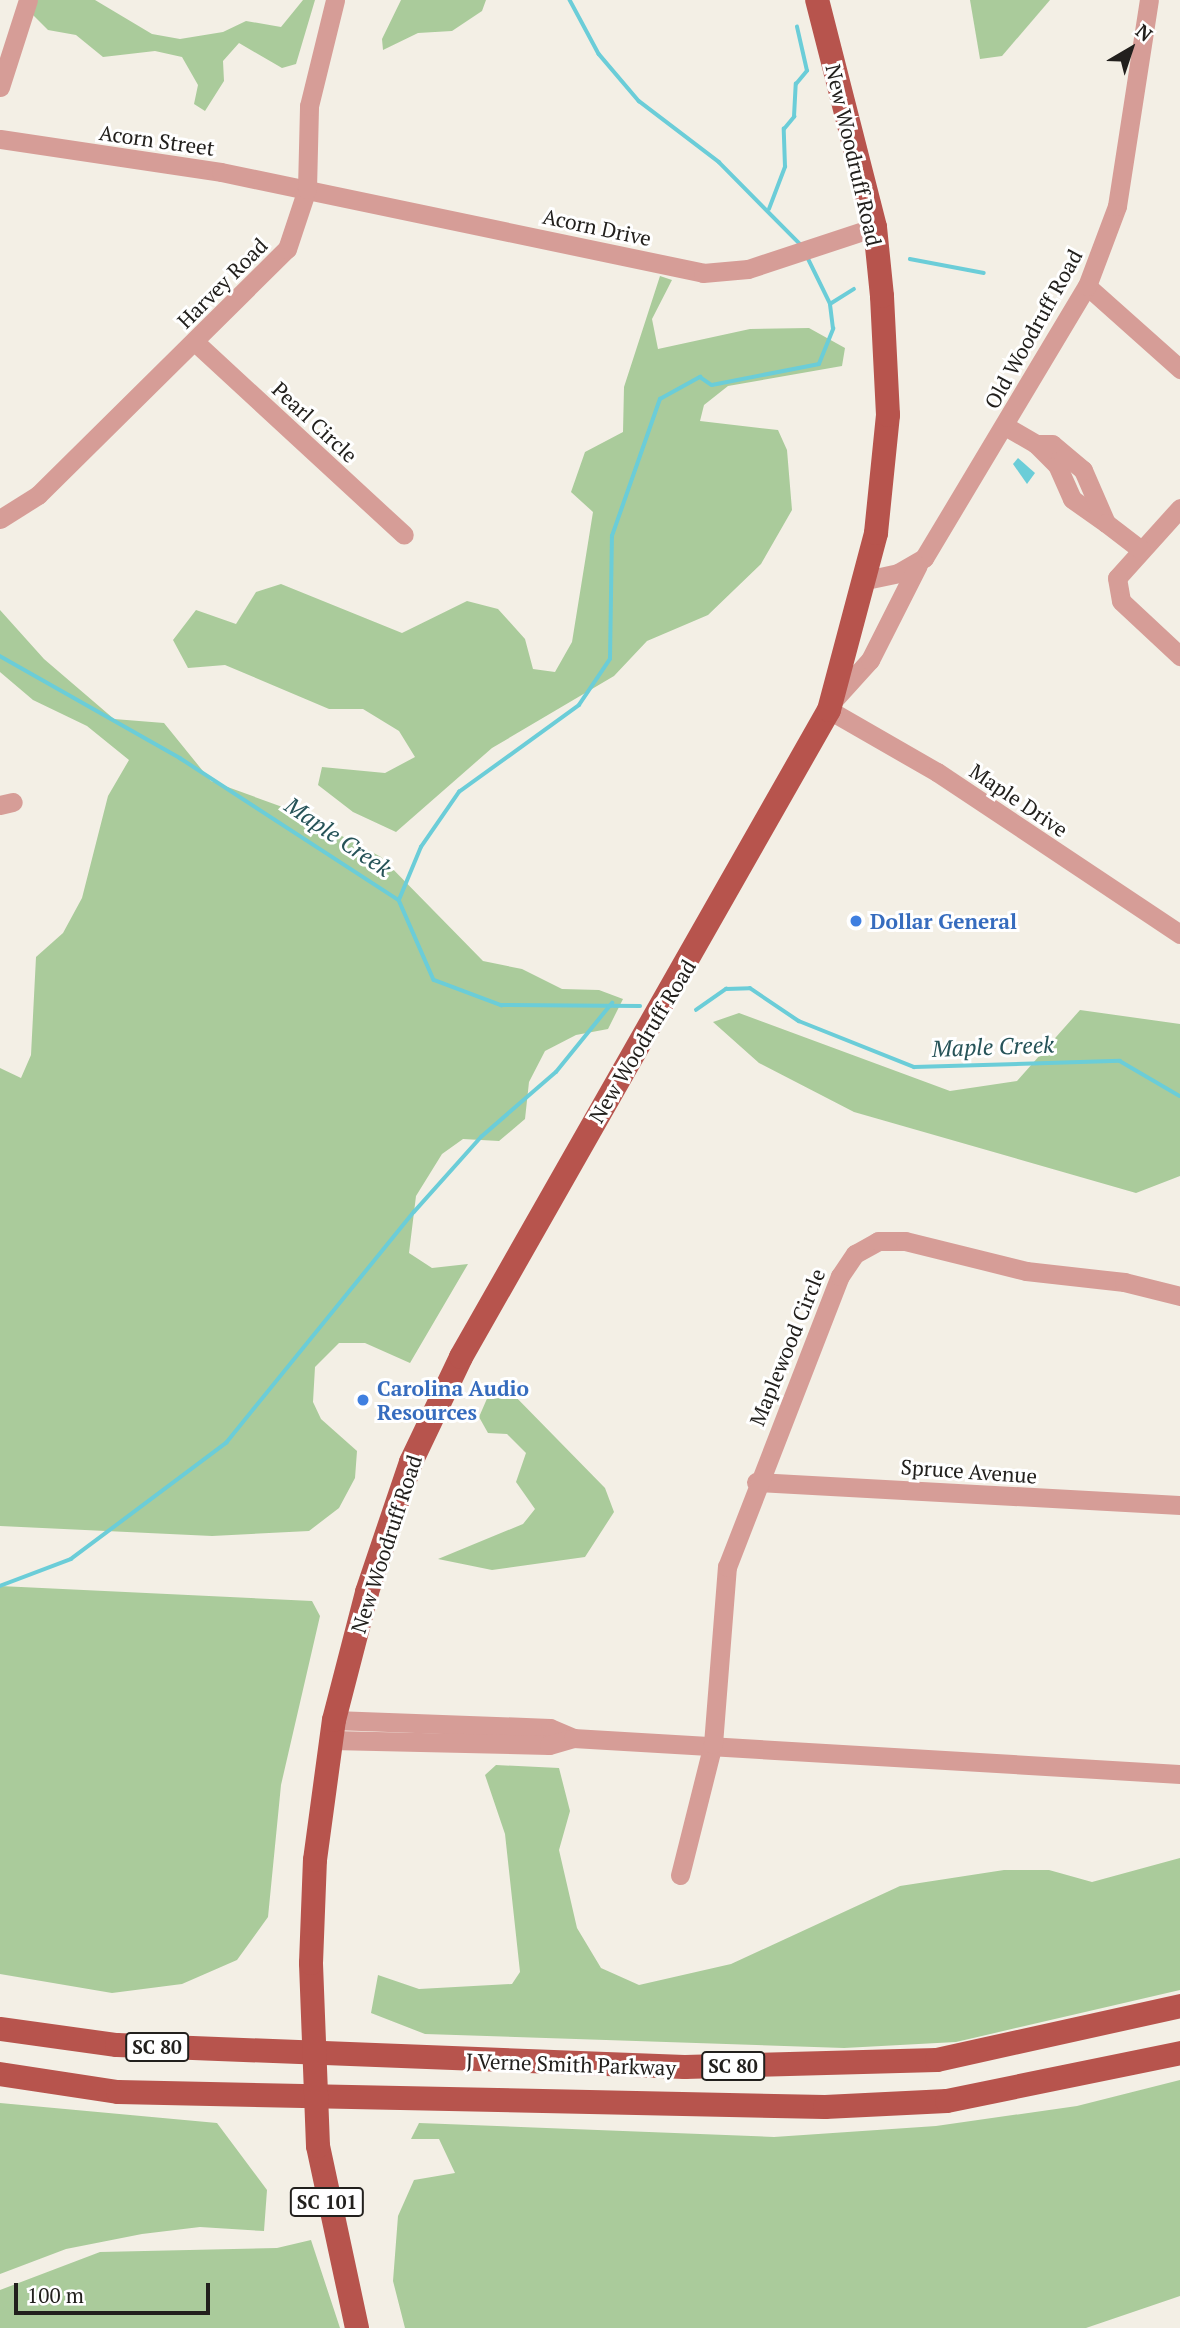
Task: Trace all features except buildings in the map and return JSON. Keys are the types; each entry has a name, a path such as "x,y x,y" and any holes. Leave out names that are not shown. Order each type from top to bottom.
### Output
{"main road":[{"name":"New Woodruff Road","path":"314,2074 312,1901 332,1730 386,1530 431,1416 496,1290 757,847 830,706 866,580 888,415 875,228 817,0"},
{"name":"J Verne Smith Parkway","path":"0,2074 118,2092 314,2074 937,2060 1180,2006"},
{"name":"J Verne Smith Parkway","path":"0,2029 314,2074 694,2106 947,2101 1180,2053"},
{"name":"SC 101","path":"314,2074 327,2202 357,2328"}],"street":[{"name":"Harvey Road","path":"0,519 38,495 287,249 307,190 309,106 335,0"},
{"name":"Old Woodruff Road","path":"830,706 870,660 918,565 1005,426 1087,286 1117,206 1149,0"},
{"path":"0,87 23,2"},
{"name":"Acorn Street","path":"0,139 307,190"},
{"name":"Acorn Drive","path":"307,190 702,273 748,269 875,228"},
{"path":"1087,286 1180,369"},
{"name":"Pearl Circle","path":"195,342 404,535"},
{"path":"1005,426 1036,444 1057,465 1072,499 1141,550"},
{"path":"1180,508 1117,578 1121,601 1180,656"},
{"path":"866,580 918,565"},
{"name":"Maple Drive","path":"830,706 937,772 1180,934"},
{"name":"Maplewood Circle","path":"680,1875 713,1744 722,1589 756,1482 840,1276 866,1246 905,1241 1026,1271 1180,1296"},
{"name":"Spruce Avenue","path":"756,1482 1180,1504"},
{"path":"332,1730 549,1745 573,1738 713,1744 1180,1774"}],"green space":[{"path":"36,0 95,0 152,34 180,39 223,32 246,21 281,27 303,0 315,0 296,64 282,68 239,43 223,61 224,81 205,111 194,104 198,85 182,57 155,51 103,57 76,35 48,30 31,13"},
{"path":"401,0 486,0 482,11 452,31 418,33 383,50 382,39"},
{"path":"970,0 1050,0 1002,56 980,59"},
{"path":"660,276 672,280 652,319 658,349 750,329 809,328 845,348 842,366 728,386 704,405 700,421 778,430 787,450 792,510 761,564 708,615 647,641 614,676 492,748 396,832 353,812 318,785 322,767 385,773 415,757 399,731 363,709 329,709 225,665 188,668 173,640 196,610 236,624 256,592 281,584 402,633 467,601 498,609 525,639 533,669 555,672 572,642 593,512 571,492 585,452 623,432 624,387"},
{"path":"0,610 44,659 114,719 164,723 211,781 299,813 381,857 483,961 522,969 562,989 599,990 623,999 608,1029 576,1035 545,1051 529,1082 525,1119 499,1141 463,1139 442,1154 416,1196 409,1253 432,1268 468,1264 410,1363 365,1343 339,1343 315,1367 313,1402 321,1419 357,1451 355,1478 339,1508 309,1531 212,1536 0,1526 0,1068 21,1078 31,1055 36,957 63,933 82,898 108,796 129,760 87,726 33,700 0,672"},
{"path":"1080,1010 1180,1024 1180,1176 1136,1193 854,1112 759,1063 713,1022 739,1013 950,1091 1017,1081"},
{"path":"506,1387 605,1488 614,1512 585,1557 492,1570 438,1559 523,1524 535,1509 516,1482 526,1453 507,1434 488,1433 479,1417 489,1394"},
{"path":"0,1586 312,1601 320,1616 281,1785 268,1917 237,1960 182,1984 112,1993 0,1974"},
{"path":"496,1765 559,1768 570,1811 559,1850 577,1928 601,1968 639,1985 731,1964 900,1886 1004,1870 1049,1870 1092,1882 1180,1858 1180,1990 956,2042 844,2048 425,2034 371,2013 378,1975 419,1989 512,1984 520,1972 505,1834 485,1775"},
{"path":"1180,2080 1180,2296 1086,2328 405,2328 393,2281 398,2216 414,2180 455,2173 439,2139 411,2139 419,2123 774,2137 936,2126 1077,2106"},
{"path":"0,2103 217,2123 267,2190 264,2231 200,2227 142,2234 66,2249 0,2274"},
{"path":"311,2240 340,2328 0,2328 0,2290 100,2252 277,2248"}],"water":[{"path":"1018,458 1035,473 1027,484 1013,464"}],"waterway":[{"path":"570,0 599,54 639,101 719,162 801,245"},
{"path":"769,209 785,167 784,129 794,117 796,84 807,71 797,27"},
{"path":"399,900 421,847 459,792 579,705 610,659 612,536 660,399 700,377 712,385 819,364 833,329 830,304 806,255"},
{"path":"910,259 984,273"},
{"path":"830,304 854,289"},
{"name":"Maple Creek","path":"0,656 180,758 399,900 434,980 501,1005 640,1006"},
{"name":"Maple Creek","path":"696,1010 726,989 750,988 799,1021 914,1067 1120,1061 1180,1096"},
{"path":"0,1586 71,1559 226,1443 414,1212 481,1137 556,1072 612,1003"}],"place":[{"name":"Dollar General","path":"856,921"},
{"name":"Carolina Audio Resources","path":"363,1400"}]}
